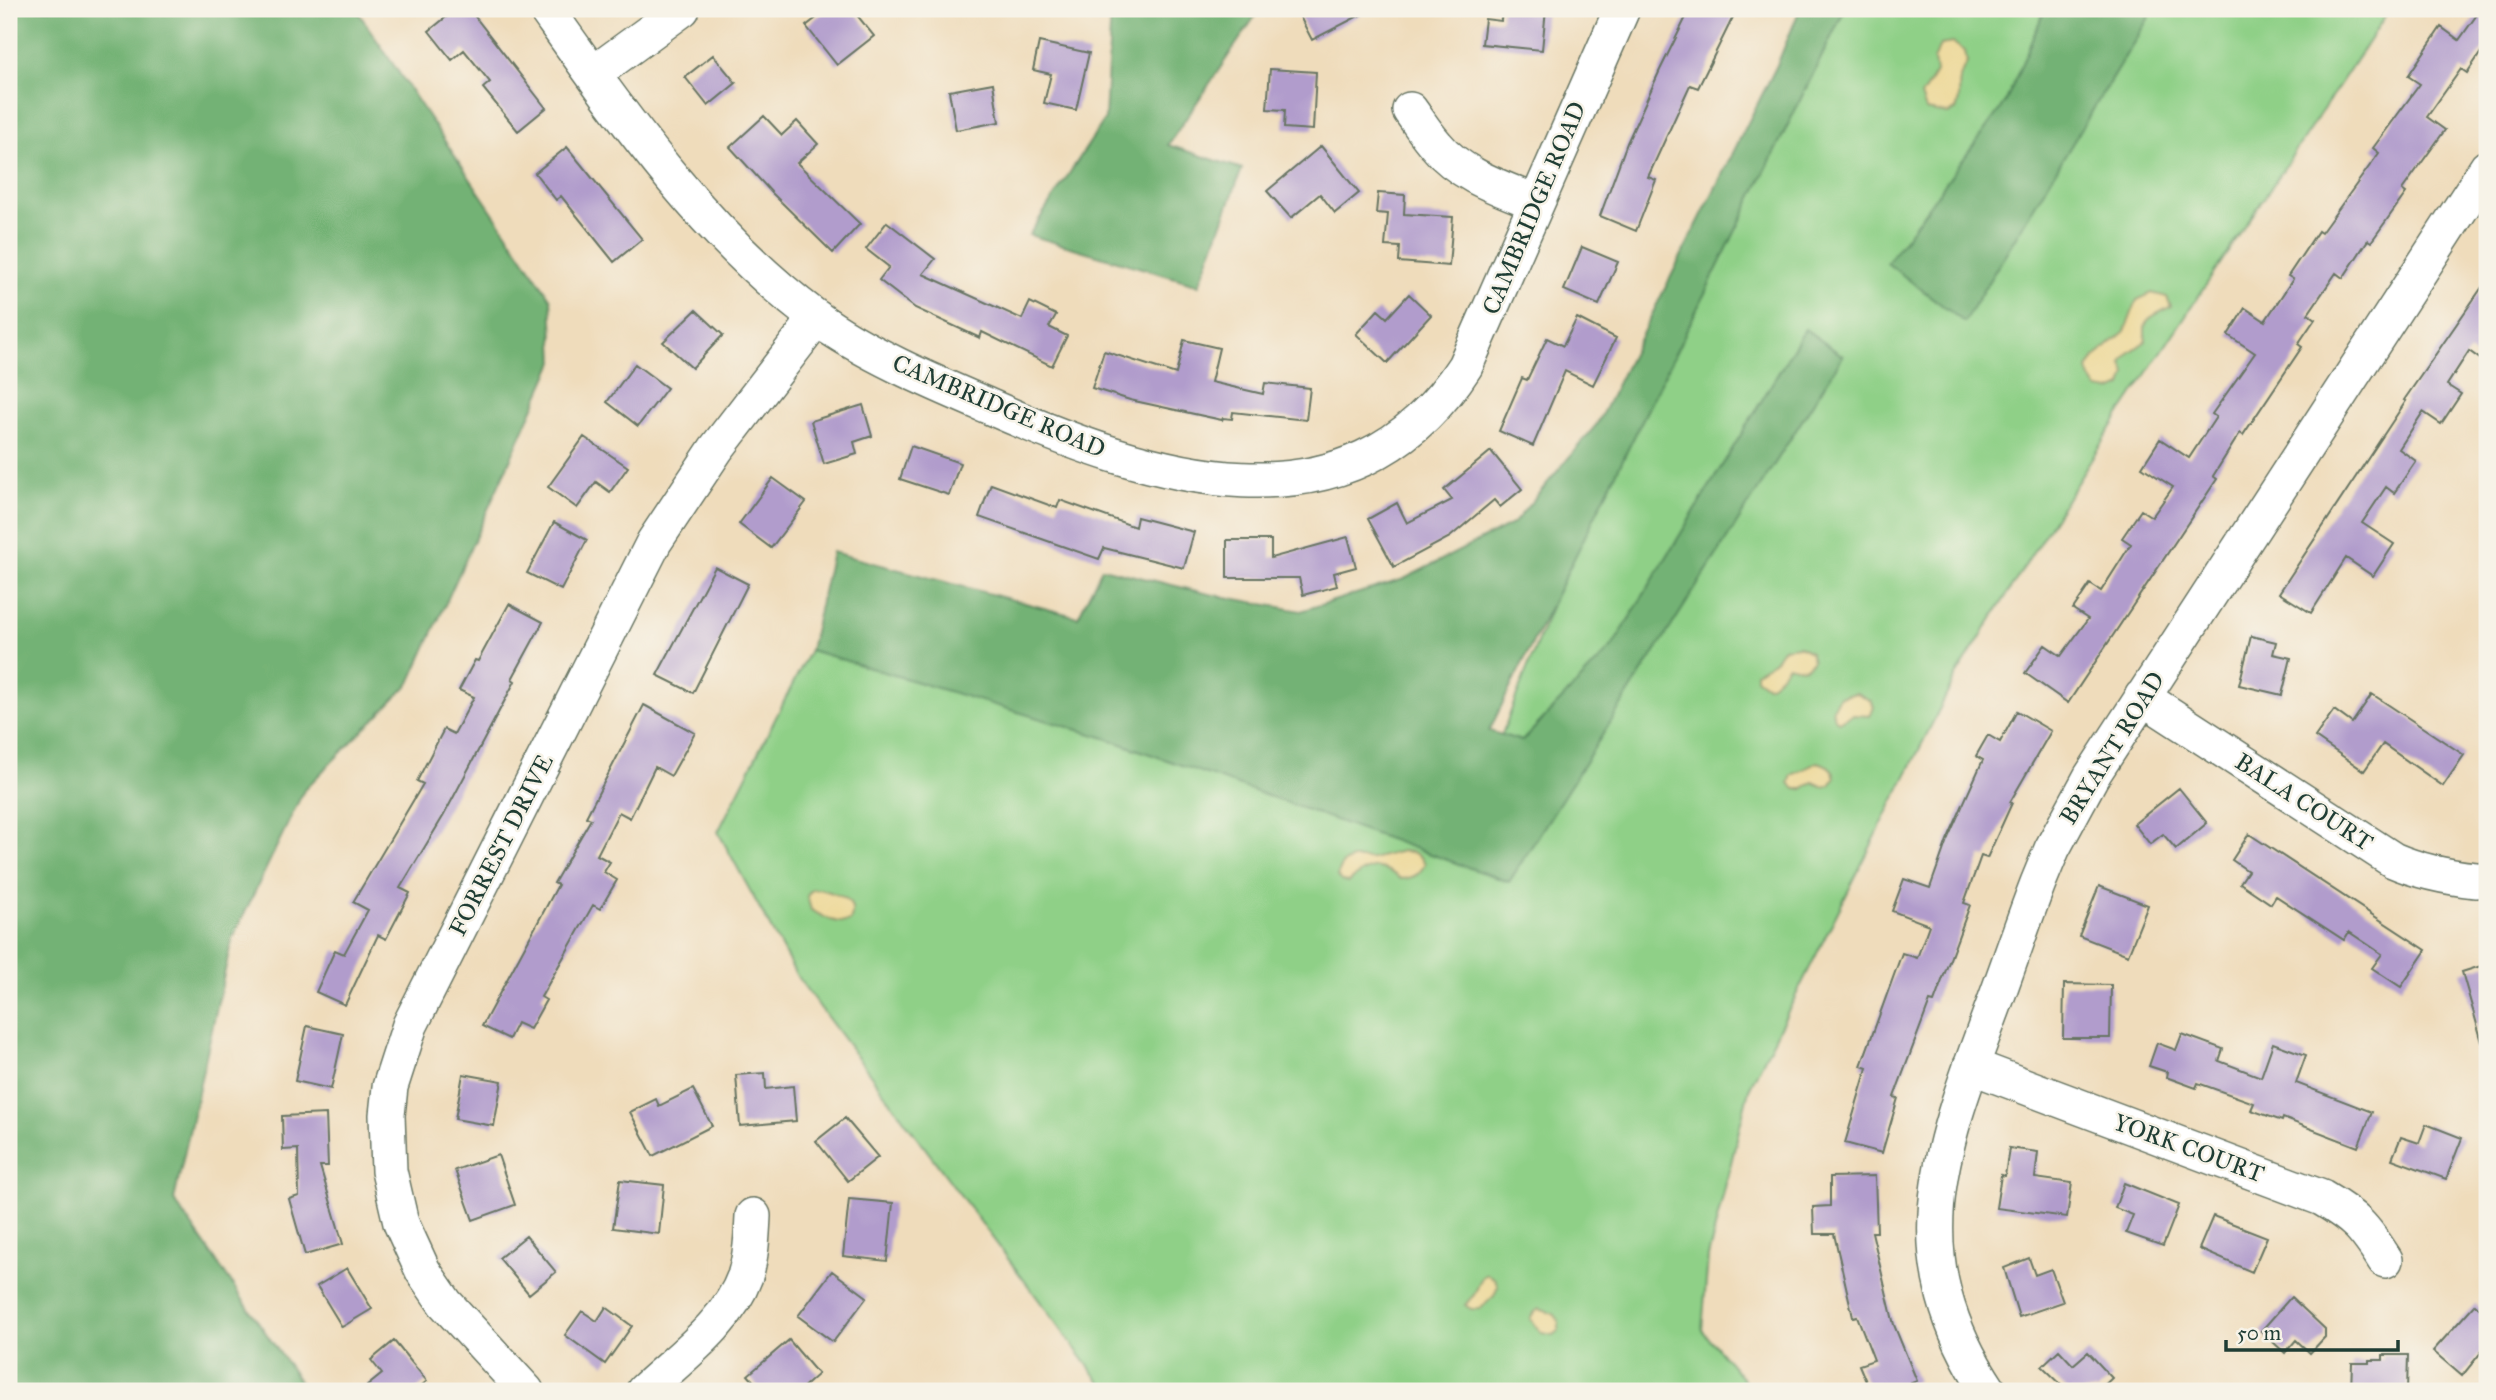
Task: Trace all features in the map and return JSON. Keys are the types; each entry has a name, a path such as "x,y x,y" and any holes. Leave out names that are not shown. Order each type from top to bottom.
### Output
{"street":[{"name":"CAMBRIDGE ROAD","path":"546,9 642,142 707,218 740,251 817,318 915,374 1095,450 1210,477 1271,481 1300,478 1344,467 1387,446 1429,415 1450,391 1465,366 1622,9"},
{"path":"593,74 682,9"},
{"path":"1410,110 1437,147 1456,164 1478,178 1535,202"},
{"name":"BRYANT ROAD","path":"1989,1391 1973,1368 1958,1337 1940,1276 1935,1217 1940,1170 1955,1110 2052,849 2091,777 2142,697 2487,168"},
{"name":"FORREST DRIVE","path":"526,1391 445,1304 423,1271 401,1223 389,1171 387,1115 395,1068 410,1025 654,542 710,458 817,318"},
{"name":"BALA COURT","path":"2142,697 2393,860 2420,872 2476,880"},
{"name":"YORK COURT","path":"1971,1066 2322,1198 2350,1214 2367,1232 2385,1260"},
{"path":"644,1391 710,1329 734,1299 751,1252 753,1216"}],"green space":[{"path":"9,9 356,9 551,299 554,362 410,683 304,790 232,939 174,1200 306,1391 9,1391"},
{"path":"1111,9 1260,9 1168,145 1242,169 1199,285 1029,235 1105,119"},
{"path":"1800,9 1845,9 1489,731 1522,741 1612,647 1805,329 1843,356 1509,882 1105,738 810,650 832,552 1078,617 1102,568 1209,594 1301,611 1404,579 1514,523 1597,424 1777,65"},
{"path":"1845,9 2390,9 2118,417 1956,676 1749,1089 1708,1257 1702,1330 1753,1391 1107,1391 798,978 718,832 810,650 839,658 1485,778 1558,589"},
{"path":"2045,9 2154,9 1964,322 1887,263 2006,101"}],"sand":[{"path":"1953,43 1965,51 1967,63 1960,77 1956,110 1948,114 1926,110 1921,96 1936,72 1934,60 1940,45"},
{"path":"2152,293 2167,297 2171,306 2147,322 2146,341 2129,353 2122,363 2126,374 2122,386 2111,391 2098,389 2088,369 2096,356 2125,331 2137,300"},
{"path":"1799,646 1810,652 1813,660 1807,666 1799,668 1788,665 1774,683 1767,686 1756,678 1756,672 1774,661 1783,648"},
{"path":"1857,693 1871,701 1874,707 1870,716 1852,715 1839,722 1833,713 1837,700 1839,697"},
{"path":"1818,762 1833,772 1835,778 1830,785 1824,787 1813,782 1802,789 1795,789 1789,783 1792,775"},
{"path":"1402,851 1415,854 1425,863 1413,877 1401,879 1380,868 1368,869 1349,882 1341,881 1337,876 1343,863 1352,859 1372,859"},
{"path":"820,889 849,903 852,907 850,921 835,921 811,910 807,896 812,890"},
{"path":"1487,1274 1495,1279 1498,1286 1494,1296 1480,1309 1471,1309 1465,1305 1474,1295 1482,1277"},
{"path":"1539,1309 1554,1314 1559,1322 1559,1330 1553,1335 1542,1333 1530,1319"}],"building":[{"path":"456,9 469,9 546,108 518,131 483,88 490,82 464,50 452,60 429,31"},
{"path":"828,9 852,9 874,36 837,65 806,26"},
{"path":"1296,9 1372,9 1312,40"},
{"path":"1502,9 1546,9 1542,50 1482,44 1485,19 1501,21"},
{"path":"1690,9 1737,9 1698,88 1690,85 1648,177 1656,180 1636,231 1600,216 1627,143"},
{"path":"2481,9 2487,9 2487,43 2467,73 2461,69 2427,117 2445,130 2402,190 2406,193 2371,242 2368,240 2343,278 2336,273 2308,314 2315,319 2298,344 2302,347 2243,435 2240,433 2213,476 2217,479 2068,703 2025,673 2045,645 2061,656 2088,619 2073,609 2090,584 2101,591 2131,544 2122,538 2141,510 2152,517 2173,487 2142,467 2160,439 2189,458 2216,417 2212,414 2255,353 2228,335 2245,308 2265,321 2293,279 2288,276 2318,231 2321,233 2379,153 2373,148 2420,84 2408,76 2441,27 2459,40"},
{"path":"1039,42 1089,53 1076,110 1044,103 1051,74 1033,70"},
{"path":"713,55 736,83 708,106 685,77"},
{"path":"1270,69 1316,72 1313,130 1284,128 1285,110 1267,109"},
{"path":"993,83 999,122 956,130 949,91"},
{"path":"764,116 782,135 797,121 818,144 797,163 860,224 833,253 730,147"},
{"path":"1321,146 1359,193 1335,213 1320,194 1291,218 1267,191"},
{"path":"567,147 642,239 614,262 561,196 556,200 535,173"},
{"path":"1378,193 1405,195 1404,214 1453,217 1449,266 1399,262 1400,247 1385,246 1388,214 1376,213"},
{"path":"887,222 935,259 923,274 1022,319 1030,302 1056,315 1049,327 1067,336 1052,366 982,332 980,338 915,308 879,280 889,267 866,249"},
{"path":"1582,247 1618,262 1599,305 1564,290"},
{"path":"2487,280 2487,364 2469,351 2447,385 2461,394 2441,424 2423,412 2399,449 2416,461 2394,493 2386,487 2362,523 2394,544 2373,576 2346,558 2311,613 2279,593 2406,401 2404,400"},
{"path":"1409,294 1431,315 1387,363 1356,334 1378,310 1387,318"},
{"path":"696,310 723,335 692,368 663,342"},
{"path":"1577,318 1616,338 1593,385 1565,371 1533,446 1499,431 1522,378 1527,380 1547,338 1563,346"},
{"path":"1184,340 1219,348 1211,382 1263,394 1265,383 1310,388 1306,420 1233,412 1232,419 1222,420 1130,400 1092,388 1104,351 1176,374"},
{"path":"635,364 667,388 638,426 607,402"},
{"path":"863,405 872,436 854,442 857,454 824,464 811,421"},
{"path":"584,437 628,467 610,492 596,482 577,508 548,487"},
{"path":"911,446 960,463 949,495 900,479"},
{"path":"1491,451 1522,489 1500,507 1494,500 1450,537 1394,567 1368,519 1397,503 1407,523 1452,500 1444,490"},
{"path":"773,478 806,502 771,548 739,524"},
{"path":"991,484 1057,508 1060,500 1135,527 1137,517 1194,532 1184,568 1104,548 1099,559 979,517"},
{"path":"554,522 587,540 561,590 527,573"},
{"path":"1348,537 1356,567 1334,573 1337,586 1303,595 1299,578 1227,578 1227,540 1271,540 1271,558"},
{"path":"715,567 748,584 693,693 657,675"},
{"path":"509,604 543,622 444,815 400,888 410,893 386,939 378,935 345,1005 316,992 335,950 344,954 368,910 353,902 423,784 417,781 444,729 454,734 474,697 459,690"},
{"path":"2251,636 2276,642 2273,654 2291,658 2282,695 2239,685"},
{"path":"2372,694 2464,755 2443,786 2383,744 2364,771 2315,737 2334,710 2352,723"},
{"path":"644,705 695,733 671,776 655,767 630,818 619,812 597,855 610,862 604,872 617,880 600,909 593,905 541,997 546,1000 530,1029 517,1023 509,1039 482,1026 558,885 554,883 591,819 586,817"},
{"path":"2017,711 2051,731 2010,802 2012,803 1987,858 1981,856 1964,903 1970,905 1934,1002 1930,1001 1894,1097 1898,1098 1882,1153 1845,1143 1867,1068 1861,1066 1902,953 1917,958 1929,925 1892,911 1904,879 1930,888 1947,840 1983,760 1976,756 1988,735 2000,742"},
{"path":"2179,788 2207,823 2176,849 2163,834 2150,844 2134,824"},
{"path":"2249,834 2426,950 2401,987 2372,968 2382,954 2349,932 2344,940 2276,896 2271,904 2240,883 2248,871 2232,860"},
{"path":"2099,886 2148,905 2128,955 2079,936"},
{"path":"2487,964 2487,1041 2482,1042 2462,972"},
{"path":"2064,984 2111,985 2110,1038 2063,1038"},
{"path":"307,1026 343,1034 331,1089 295,1081"},
{"path":"2182,1034 2223,1049 2219,1061 2261,1077 2273,1043 2306,1055 2296,1083 2372,1112 2358,1147 2283,1118 2282,1121 2251,1110 2254,1103 2198,1083 2196,1088 2166,1077 2167,1072 2149,1066 2157,1043 2176,1050"},
{"path":"765,1073 766,1089 793,1086 796,1121 740,1126 736,1075"},
{"path":"463,1074 502,1081 494,1126 455,1119"},
{"path":"693,1089 712,1126 653,1156 630,1112 656,1099 659,1106"},
{"path":"326,1114 328,1166 320,1166 343,1244 305,1255 289,1199 299,1196 298,1149 283,1150 282,1116"},
{"path":"845,1118 878,1157 848,1181 816,1141"},
{"path":"2426,1124 2462,1138 2446,1179 2392,1159 2401,1137 2419,1143"},
{"path":"2009,1148 2038,1152 2035,1178 2072,1183 2067,1217 1996,1208 2001,1175 2005,1176"},
{"path":"498,1155 515,1205 473,1220 455,1170"},
{"path":"1875,1176 1877,1232 1872,1232 1894,1325 1917,1381 1891,1391 1870,1391 1859,1365 1874,1360 1857,1316 1853,1317 1834,1234 1814,1234 1813,1207 1830,1206 1830,1177"},
{"path":"620,1180 664,1185 659,1234 613,1228"},
{"path":"2124,1183 2179,1205 2163,1246 2126,1233 2133,1215 2115,1208"},
{"path":"849,1199 893,1203 887,1261 843,1256"},
{"path":"2213,1216 2267,1237 2252,1272 2199,1249"},
{"path":"526,1236 556,1272 529,1294 499,1258"},
{"path":"2029,1258 2035,1275 2051,1269 2063,1302 2019,1317 2004,1268"},
{"path":"347,1268 372,1309 342,1327 317,1286"},
{"path":"832,1271 867,1297 833,1342 798,1316"},
{"path":"2291,1297 2325,1329 2325,1337 2310,1353 2296,1340 2285,1353 2261,1331"},
{"path":"2475,1304 2487,1315 2487,1345 2462,1376 2433,1351"},
{"path":"606,1307 632,1326 605,1364 565,1335 582,1311 597,1321"},
{"path":"789,1340 818,1374 799,1391 762,1391 748,1375"},
{"path":"394,1341 427,1381 415,1391 361,1391 382,1374 371,1360"},
{"path":"2059,1350 2073,1365 2088,1352 2112,1378 2098,1391 2068,1391 2042,1366"},
{"path":"2383,1355 2408,1355 2407,1391 2351,1391 2352,1363 2383,1360"}]}
